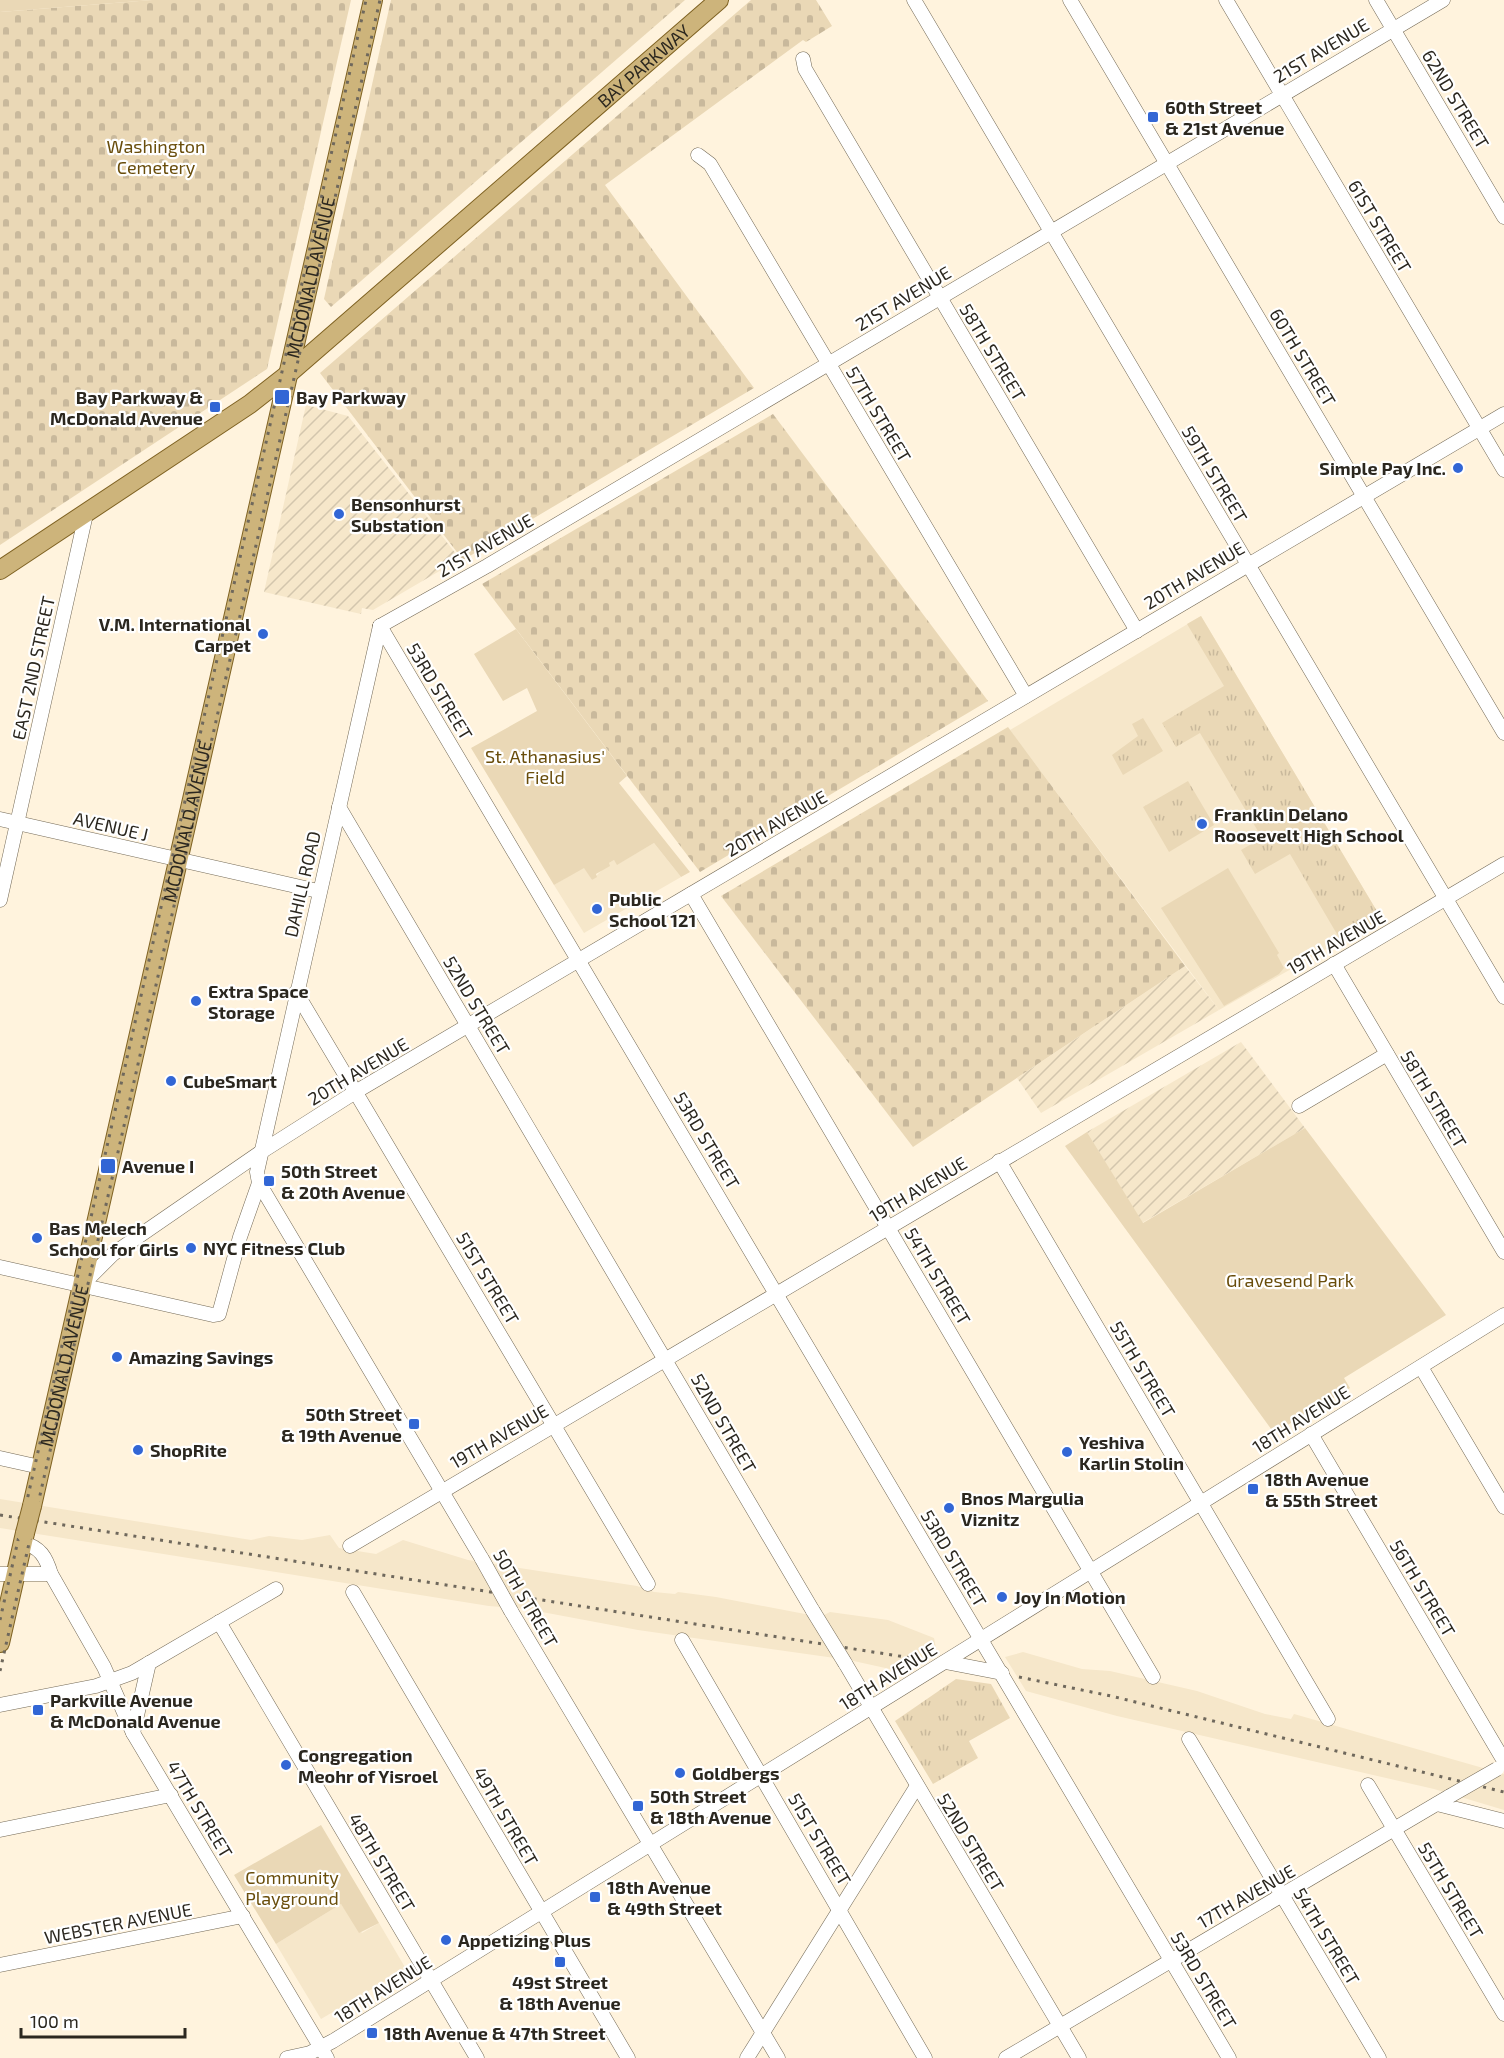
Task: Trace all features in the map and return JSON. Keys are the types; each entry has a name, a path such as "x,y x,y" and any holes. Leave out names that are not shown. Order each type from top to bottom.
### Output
{"main road":[{"name":"MCDONALD AVENUE","path":"0,1643 8,1574 24,1538 32,1506 373,0"},
{"name":"BAY PARKWAY","path":"0,570 250,404 288,375 719,0"}],"street":[{"name":"59TH STREET","path":"914,0 1504,998"},
{"name":"60TH STREET","path":"1070,0 1504,733"},
{"name":"61ST STREET","path":"1226,0 1504,470"},
{"name":"62ND STREET","path":"1376,0 1504,217"},
{"name":"21ST AVENUE","path":"381,626 487,566 1443,0"},
{"name":"58TH STREET","path":"803,59 805,69 1137,631"},
{"name":"57TH STREET","path":"698,155 710,164 1026,696"},
{"name":"20TH AVENUE","path":"82,1286 113,1254 261,1152 357,1091 1504,414"},
{"name":"EAST 2ND STREET","path":"0,900 86,514"},
{"name":"DAHILL ROAD","path":"261,1152 318,891 381,626"},
{"name":"53RD STREET","path":"381,626 1229,2058"},
{"name":"52ND STREET","path":"339,807 1079,2058"},
{"name":"AVENUE J","path":"0,819 318,891"},
{"name":"19TH AVENUE","path":"350,1546 1504,864"},
{"name":"54TH STREET","path":"691,894 1153,1677"},
{"name":"58TH STREET","path":"1334,964 1504,1252"},
{"name":"51ST STREET","path":"296,992 357,1091 648,1584"},
{"path":"1299,1106 1387,1054"},
{"path":"0,1267 207,1314 219,1314 240,1236 260,1183 257,1172 261,1152"},
{"name":"55TH STREET","path":"999,1161 1328,1719"},
{"name":"50TH STREET","path":"260,1183 778,2058"},
{"name":"18TH AVENUE","path":"287,2058 324,2053 431,1980 1504,1315"},
{"path":"1420,1367 1504,1507"},
{"name":"56TH STREET","path":"1311,1434 1502,1765"},
{"path":"0,1458 40,1467"},
{"name":"47TH STREET","path":"24,1538 41,1552 111,1681 133,1733 324,2053"},
{"path":"8,1574 51,1574"},
{"path":"0,1705 111,1681 149,1663 276,1589"},
{"name":"49TH STREET","path":"353,1592 628,2058"},
{"name":"48TH STREET","path":"219,1622 477,2058"},
{"name":"51ST STREET","path":"682,1640 925,2058"},
{"path":"945,1662 1002,1672"},
{"path":"133,1733 149,1663"},
{"name":"54TH STREET","path":"1189,1739 1378,2058"},
{"name":"17TH AVENUE","path":"1006,2058 1502,1765"},
{"name":"55TH STREET","path":"1368,1785 1504,2014"},
{"path":"747,2058 918,1786"},
{"path":"0,1830 171,1795"},
{"path":"1437,1804 1504,1821"},
{"name":"WEBSTER AVENUE","path":"0,1965 243,1916"}],"shaded area":[{"name":"Bensonhurst Substation","path":"306,405 348,416 460,559 373,610 362,608 361,614 264,592"},
{"name":"Franklin Delano Roosevelt High School","path":"1201,616 1381,918 1219,1010 1010,730"},
{"name":"Public School 121","path":"654,843 681,877 584,933 554,885 584,867 592,880 614,860 618,864"},
{"path":"1185,966 1219,1010 1041,1113 1017,1078"},
{"path":"1241,1042 1305,1128 1142,1223 1087,1132"},
{"path":"0,1499 251,1540 269,1536 302,1540 330,1535 339,1548 376,1554 403,1540 468,1560 637,1586 654,1592 675,1594 678,1592 716,1597 805,1614 824,1615 830,1612 888,1620 934,1638 936,1648 899,1671 849,1660 638,1630 526,1609 489,1606 0,1528"},
{"path":"1023,1652 1082,1669 1110,1671 1197,1691 1265,1714 1291,1719 1294,1714 1504,1774 1504,1810 1434,1789 1117,1716 1026,1691 1005,1657"},
{"path":"341,1904 362,1933 379,1923 406,1969 321,2019 276,1944"}],"green space":[{"path":"0,0 152,0 0,12"},
{"name":"Washington Cemetery","path":"152,0 351,0 267,369 0,545 0,12"},
{"path":"391,0 685,0 331,307 324,299"},
{"path":"751,0 816,0 832,26 806,42 803,40 605,185 754,388 463,560 320,373"},
{"path":"773,414 988,701 700,872 482,584"},
{"path":"1201,616 1381,918 1341,941 1290,854 1255,874 1241,850 1262,838 1200,733 1176,747 1162,723 1224,686 1187,624"},
{"name":"St. Athanasius' Field","path":"516,629 627,776 619,783 690,872 681,877 654,843 617,865 614,860 592,880 584,868 554,885 471,748 537,711 527,688 503,701 474,654"},
{"path":"1143,718 1163,751 1123,775 1112,755 1138,736 1132,724"},
{"path":"1008,727 1185,966 913,1147 721,896"},
{"path":"1188,781 1214,825 1169,852 1143,807"},
{"path":"1228,868 1279,953 1277,955 1284,968 1279,974 1224,1006 1161,908"},
{"name":"Gravesend Park","path":"1305,1128 1446,1315 1344,1378 1350,1388 1274,1433 1065,1146 1087,1132 1143,1223"},
{"path":"956,1679 991,1684 1010,1718 969,1741 978,1758 933,1784 895,1721"},
{"name":"Community Playground","path":"321,1825 379,1923 359,1933 341,1904 276,1944 234,1875"}],"railway":[{"path":"0,1620 366,0"},
{"path":"0,1671 380,0"},
{"path":"0,1515 918,1659"},
{"path":"1019,1677 1111,1696 1504,1792"}],"place":[{"name":"60th Street & 21st Avenue","path":"1153,117"},
{"name":"Bay Parkway","path":"282,397"},
{"name":"Bay Parkway & McDonald Avenue","path":"215,407"},
{"name":"Simple Pay Inc.","path":"1458,468"},
{"name":"Bensonhurst Substation","path":"339,514"},
{"name":"V.M. International Carpet","path":"263,634"},
{"name":"Franklin Delano Roosevelt High School","path":"1202,824"},
{"name":"Public School 121","path":"597,909"},
{"name":"Extra Space Storage","path":"196,1001"},
{"name":"CubeSmart","path":"171,1081"},
{"name":"Avenue I","path":"108,1166"},
{"name":"50th Street & 20th Avenue","path":"269,1181"},
{"name":"Bas Melech School for Girls","path":"37,1238"},
{"name":"NYC Fitness Club","path":"191,1248"},
{"name":"Amazing Savings","path":"117,1357"},
{"name":"50th Street & 19th Avenue","path":"414,1424"},
{"name":"ShopRite","path":"138,1450"},
{"name":"Yeshiva Karlin Stolin","path":"1067,1452"},
{"name":"18th Avenue & 55th Street","path":"1253,1489"},
{"name":"Bnos Margulia Viznitz","path":"949,1508"},
{"name":"Joy In Motion","path":"1002,1597"},
{"name":"Parkville Avenue & McDonald Avenue","path":"38,1710"},
{"name":"Congregation Meohr of Yisroel","path":"286,1765"},
{"name":"Goldbergs","path":"680,1773"},
{"name":"50th Street & 18th Avenue","path":"638,1806"},
{"name":"18th Avenue & 49th Street","path":"595,1897"},
{"name":"Appetizing Plus","path":"446,1940"},
{"name":"49st Street & 18th Avenue","path":"560,1962"},
{"name":"18th Avenue & 47th Street","path":"372,2033"}]}
